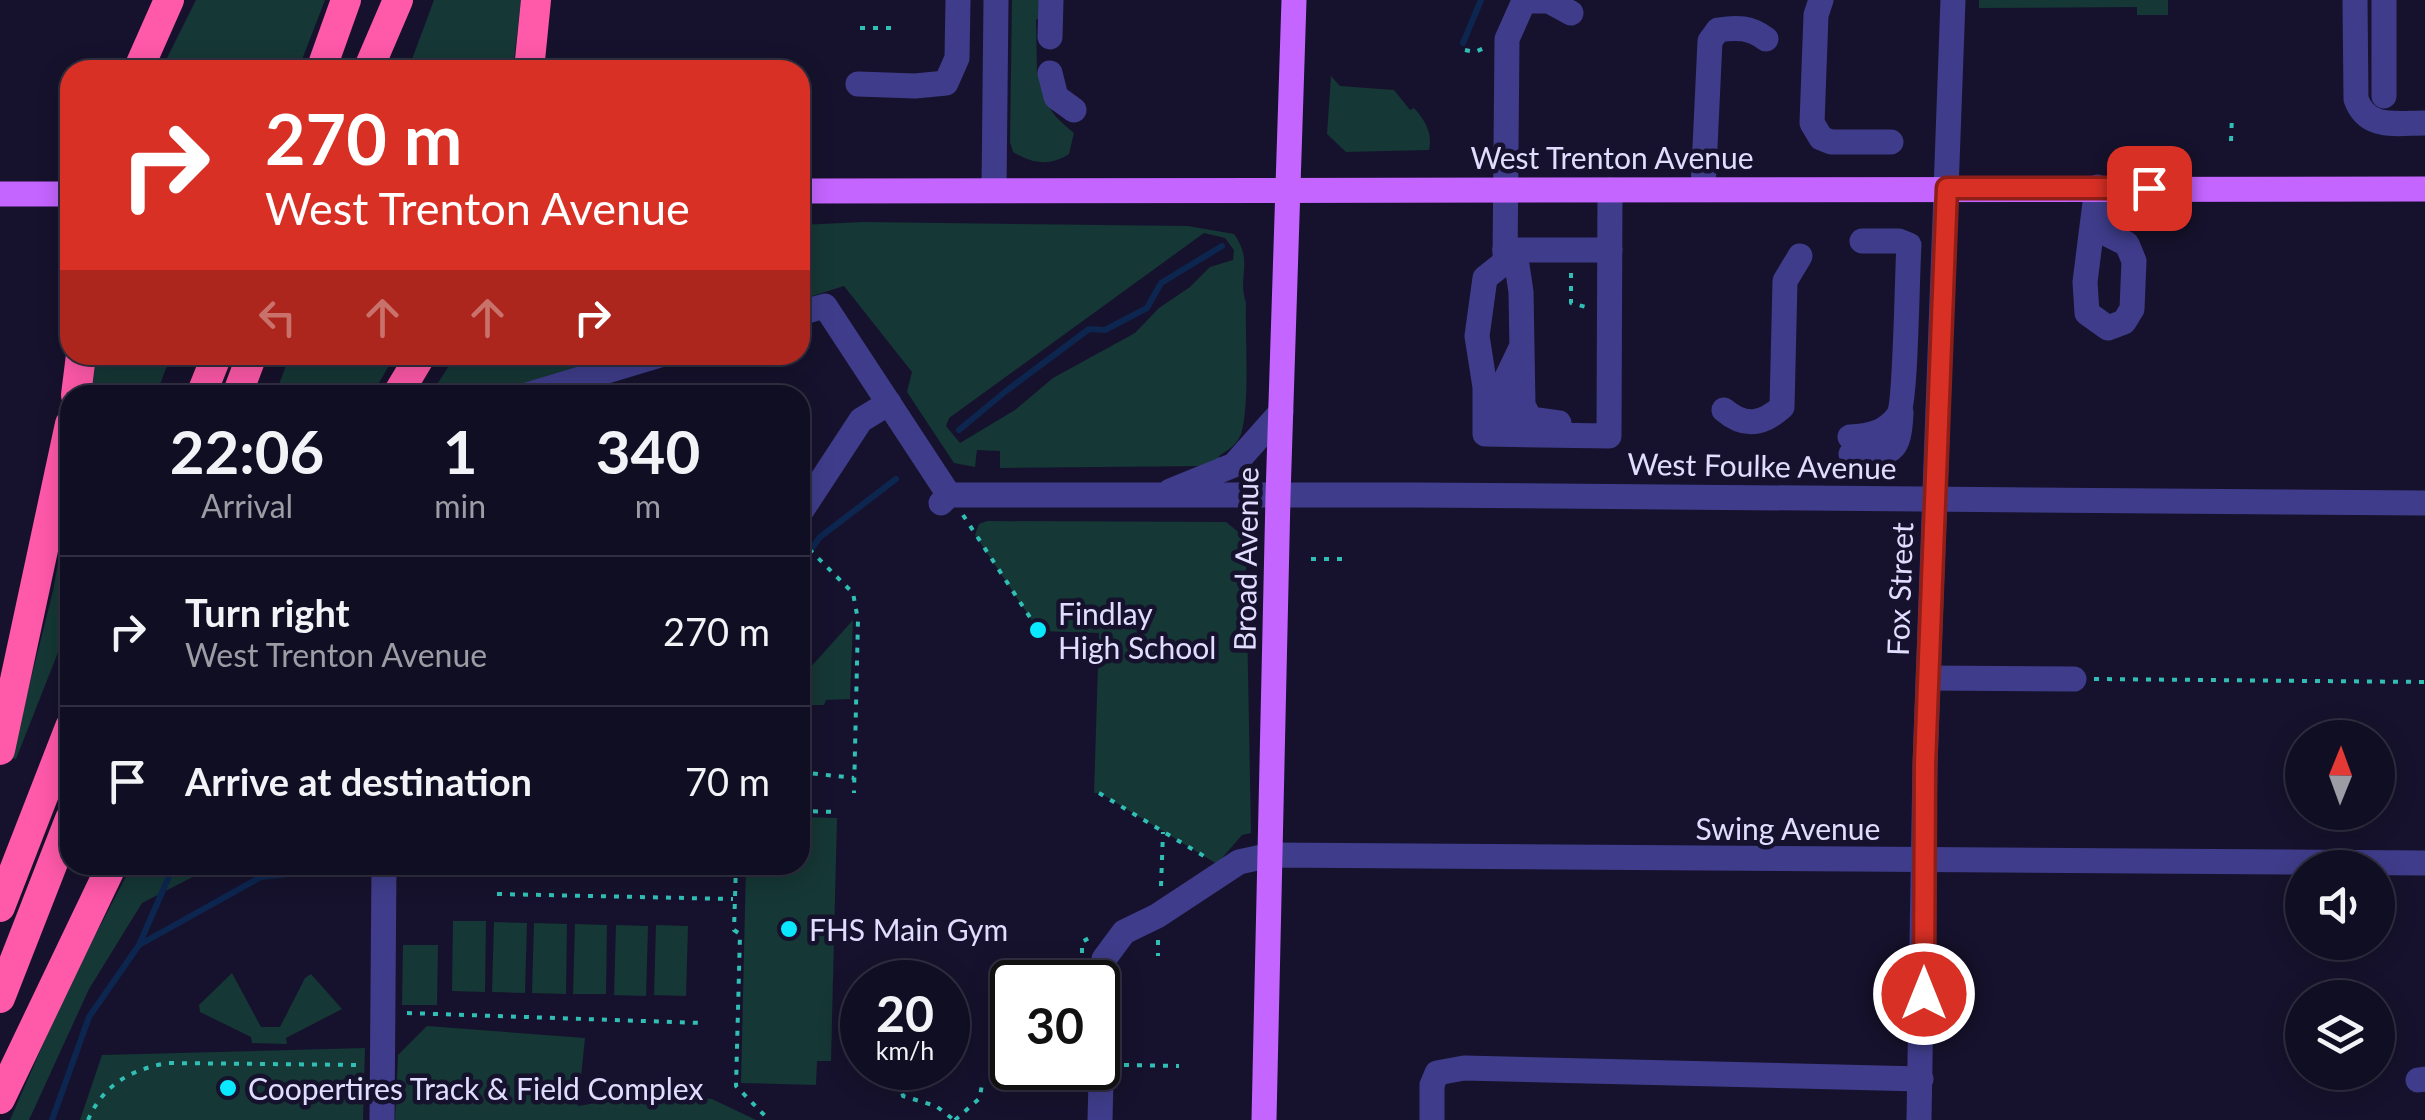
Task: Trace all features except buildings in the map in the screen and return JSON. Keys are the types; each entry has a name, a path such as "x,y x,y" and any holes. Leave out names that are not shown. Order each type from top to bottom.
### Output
{"highway":[{"path":"143,60 170,0"},
{"path":"325,60 346,0"},
{"path":"372,60 398,0"},
{"path":"530,60 536,0"},
{"path":"0,750 60,471"},
{"path":"0,907 60,753"},
{"path":"0,998 60,844"},
{"path":"0,1099 107,875"}],"main road":[{"name":"Broad Avenue","path":"1264,1120 1294,0"},
{"name":"West Trenton Avenue","path":"810,191 2425,188"},
{"path":"0,194 60,194"}],"street":[{"path":"858,84 946,83 957,58 958,0"},
{"path":"994,189 996,0"},
{"path":"1050,0 1050,38"},
{"path":"1821,0 1816,14 1812,123 1820,138 1831,142 1891,142"},
{"name":"Fox Street","path":"1919,1120 1929,678 1953,0"},
{"path":"2355,0 2356,99 2361,114 2374,122 2425,123"},
{"path":"2384,0 2384,96"},
{"path":"1571,13 1549,1 1524,1 1507,39 1505,262 1485,278 1477,336 1485,388 1485,434 1609,436 1610,190"},
{"path":"1703,190 1710,41 1718,30 1736,27 1754,30 1766,39"},
{"path":"1050,73 1056,97 1074,110"},
{"path":"2097,186 2109,234 2127,244 2134,262 2132,309 2124,322 2108,328 2087,312 2085,282 2097,186"},
{"path":"1850,445 1882,432 1901,413 1909,246 1899,241 1862,241"},
{"path":"1505,250 1610,250"},
{"path":"1505,250 1518,265 1523,405 1530,419 1556,424 1590,419 1598,406 1599,318 1610,285"},
{"path":"1724,410 1734,419 1751,423 1768,420 1782,408 1786,280 1800,256"},
{"path":"810,310 824,306 889,403 945,499"},
{"path":"560,385 627,365"},
{"path":"810,498 861,420 889,403"},
{"path":"1158,496 1234,465 1281,412"},
{"name":"West Foulke Avenue","path":"945,499 1278,496 2425,504"},
{"path":"1929,678 2074,679"},
{"path":"1104,960 1124,932 1158,916 1239,862 1271,855"},
{"name":"Swing Avenue","path":"1271,855 2425,862"},
{"path":"382,1120 384,875"},
{"path":"1432,1120 1432,1085 1437,1073 1464,1068 1920,1079"},
{"path":"1100,1120 1101,1090"}],"path":[{"path":"860,28 899,28"},
{"path":"2231,142 2232,116"},
{"path":"945,499 1039,631"},
{"path":"810,549 853,593 858,620 854,794"},
{"path":"1312,559 1346,560"},
{"path":"2074,679 2425,682"},
{"path":"810,773 854,778"},
{"path":"1100,793 1217,864"},
{"path":"810,811 837,812"},
{"path":"1160,895 1163,832"},
{"path":"736,875 734,930 740,934 736,1086 769,1120"},
{"path":"497,894 735,899"},
{"path":"382,1011 703,1023"},
{"path":"88,1120 94,1106 115,1082 142,1068 167,1063 382,1066"},
{"path":"1120,1064 1179,1066"},
{"path":"901,1090 903,1096 936,1106 954,1120 980,1098 982,1083"}],"green space":[{"path":"196,0 325,0 302,60 166,60"},
{"path":"434,0 521,0 514,60 412,60"},
{"path":"1012,0 1043,0 1043,14 1036,20 1037,73 1044,74 1050,108 1074,133 1069,154 1054,161 1027,159 1013,152 1010,142"},
{"path":"1979,0 2168,0 2168,15 2137,15 2137,7 1979,8"},
{"path":"1331,76 1340,86 1394,90 1425,122 1429,150 1346,152 1327,134"},
{"path":"810,225 1188,226 1234,234 1243,253 1246,303 1245,406 1239,438 1219,456 1222,462 1206,466 1000,468 1000,451 977,450 975,467 954,463 907,392 912,372 844,286 810,297","holes":["1204,233 1225,238 1234,250 1233,260 1210,267 1135,333 1053,378 1015,410 960,443 946,426 949,418"]},
{"path":"92,365 167,365 160,385 89,385"},
{"path":"286,365 389,365 378,385 279,385"},
{"path":"450,365 598,365 535,385 436,385"},
{"path":"1226,522 1242,535 1242,565 1246,566 1251,833 1242,835 1217,864 1094,793 1099,633 1039,631 975,535 979,524"},
{"path":"60,551 60,647 16,759 11,758"},
{"path":"853,620 850,699 810,705 810,668"},
{"name":"FHS Main Gym","path":"810,817 837,818 831,1061 817,1061 816,1085 741,1083 746,875 810,875"},
{"path":"127,875 197,875 142,903 89,989 29,1120 10,1120 68,987"},
{"path":"453,921 486,921 485,992 452,991"},
{"path":"494,922 527,923 525,993 492,992"},
{"path":"534,923 567,924 566,994 532,993"},
{"path":"575,924 607,925 606,994 573,994"},
{"path":"616,925 648,926 646,996 614,995"},
{"path":"656,925 688,926 686,996 654,995"},
{"path":"403,945 438,945 437,1005 402,1005"},
{"path":"232,973 261,1027 280,1027 305,978 311,974 342,1009 286,1038 287,1044 252,1043 251,1037 200,1012 199,1005"},
{"path":"427,1026 585,1038 578,1106 656,1093 712,1099 756,1120 395,1120 398,1055"},
{"name":"Coopertires Track & Field Complex","path":"365,1048 363,1120 80,1120 102,1055"}],"waterway":[{"path":"1463,43 1481,0"},
{"path":"959,430 1089,329 1105,330 1147,308 1161,283 1222,246"},
{"path":"810,551 820,537 896,479"},
{"path":"139,945 170,875"},
{"path":"52,1120 89,1017 139,945 261,877 280,875"}],"place":[{"name":"Findlay High School","path":"1038,630"},
{"name":"FHS Main Gym","path":"789,929"},
{"name":"Coopertires Track & Field Complex","path":"228,1088"}],"route":[{"path":"1924,994 1925,764 1947,188 2149,188"}]}
